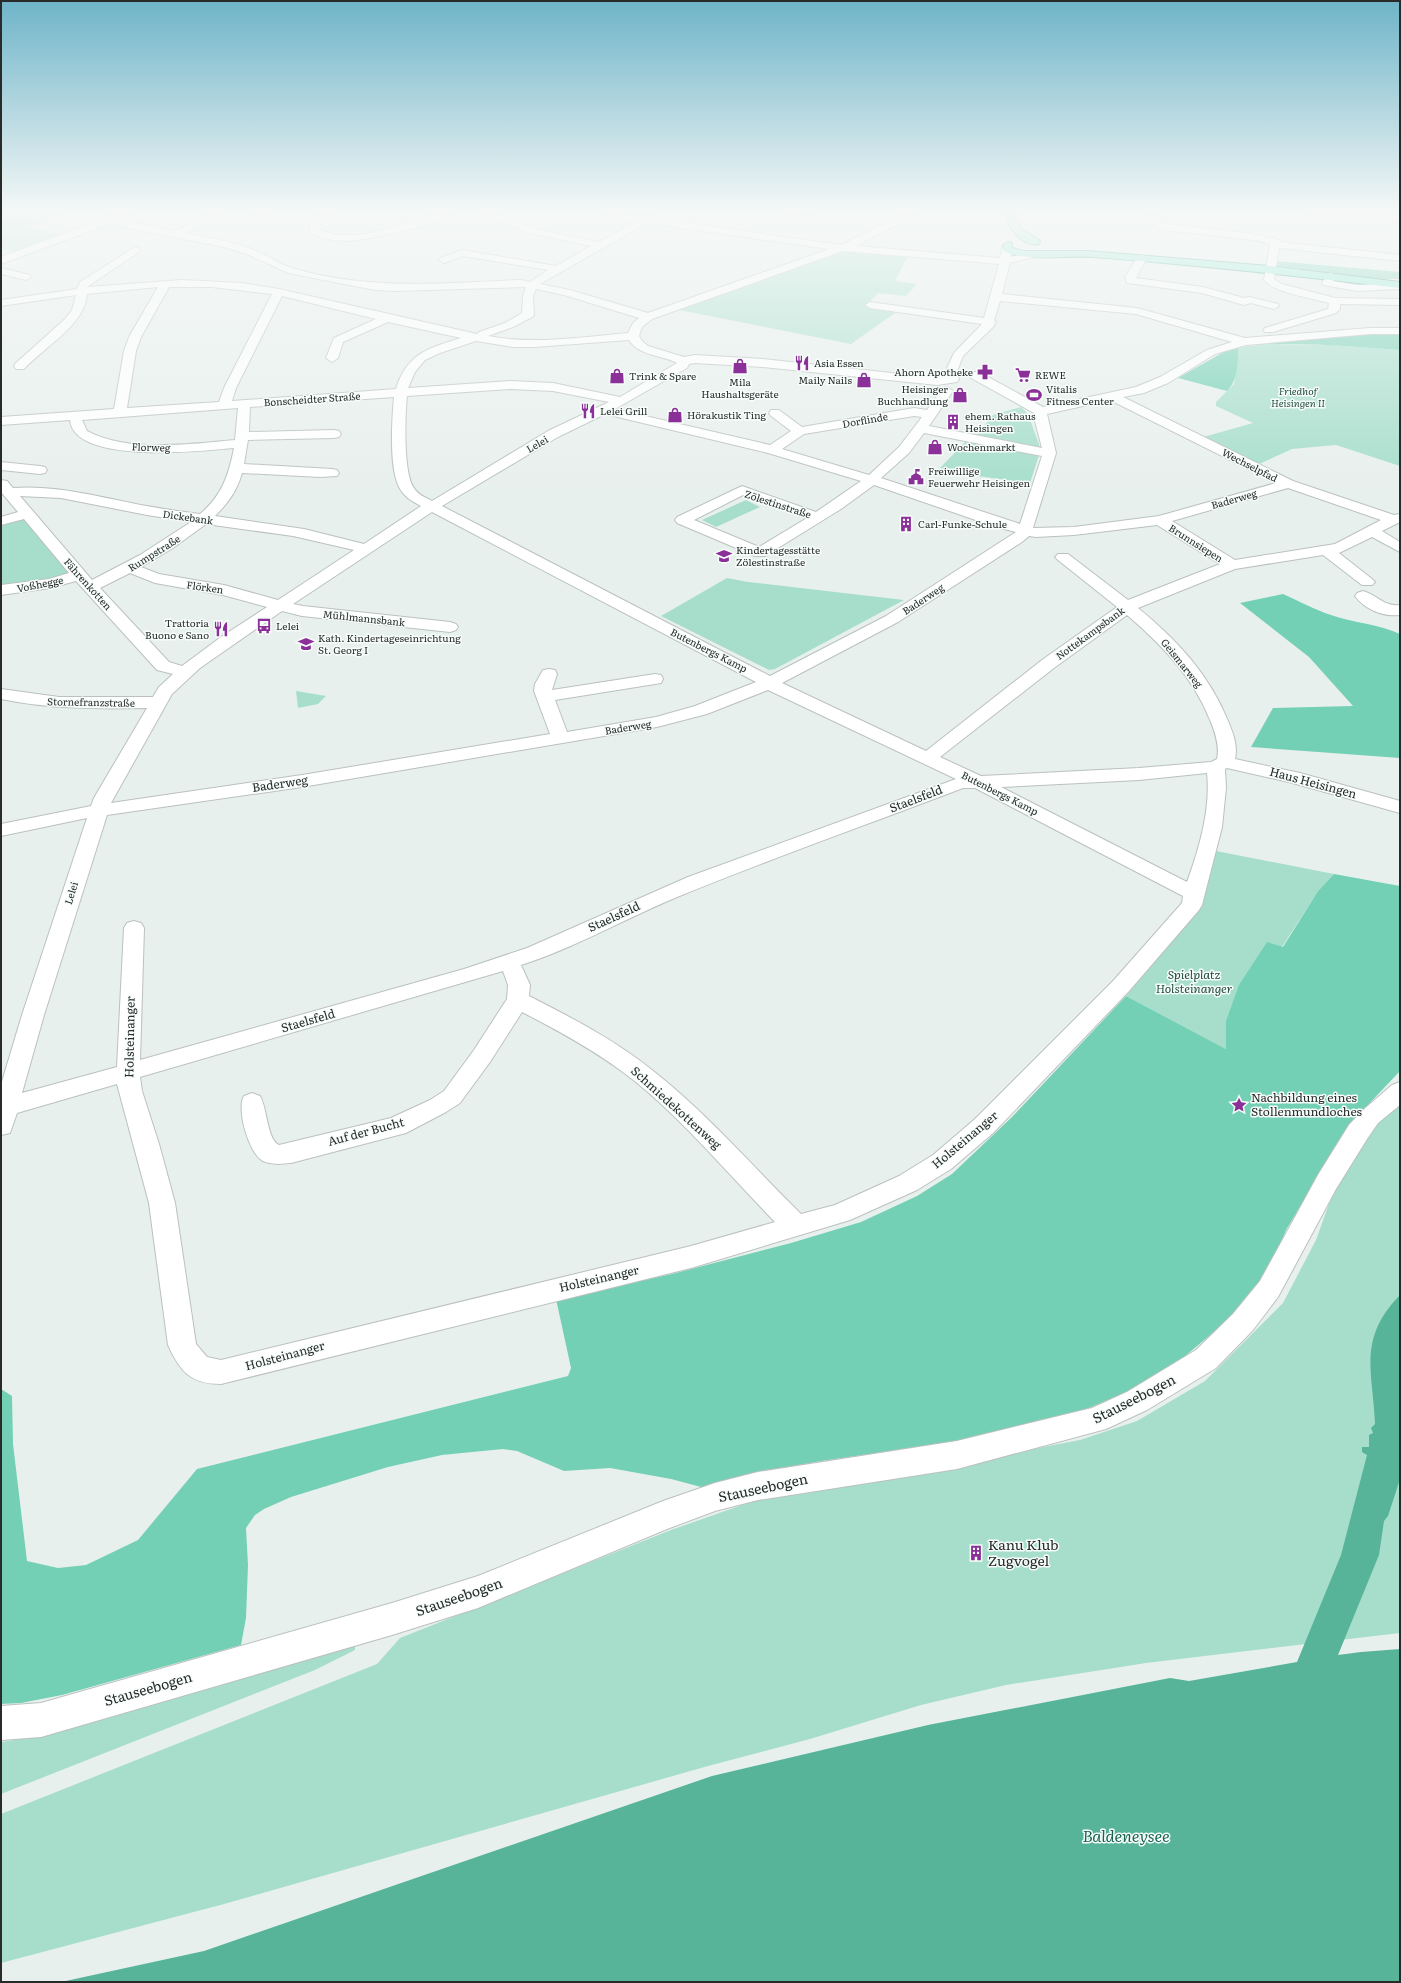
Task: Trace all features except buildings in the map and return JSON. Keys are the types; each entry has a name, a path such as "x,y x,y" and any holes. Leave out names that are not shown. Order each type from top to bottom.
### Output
{"street":[{"path":"20,366 70,319 78,307"},
{"path":"120,413 130,351 135,337 152,307"},
{"path":"224,405 230,388 272,307"},
{"path":"339,307 387,318 527,344 633,336"},
{"name":"Butenbergs Kamp","path":"527,307 528,315 510,325 437,350 419,359 410,370 401,393 400,428 404,483 414,497 430,507 795,697 976,781 1193,893"},
{"path":"612,307 648,317"},
{"path":"677,307 648,317 637,325 633,336 637,343 644,348 684,361 695,359 763,363 937,381 951,370 984,331 990,322 994,307"},
{"path":"881,307 990,322"},
{"path":"1092,307 1137,311 1245,342"},
{"path":"1268,340 1263,335 1266,332 1332,311 1334,307"},
{"path":"332,358 338,340 387,318"},
{"path":"951,370 969,374 1041,411 1114,397 1150,387 1211,352 1245,342 1370,331 1400,331"},
{"name":"Lelei","path":"4,1116 35,1008 106,790 165,691 184,672 216,648 430,507 553,434 622,401 683,365 684,361"},
{"path":"951,370 969,374"},
{"name":"Bonscheidter Straße","path":"1,421 76,417 510,385 535,385 586,393 622,401"},
{"name":"Zölestinstraße","path":"817,517 742,490 682,520 760,554 817,517 873,480 904,450 922,429 930,414 947,391"},
{"name":"Wechselpfad","path":"1114,397 1288,484 1396,518"},
{"name":"Rumpstraße","path":"90,587 130,568 178,538 202,520 224,498 230,488 235,469 241,440 244,404"},
{"path":"604,410 772,450 873,480 1025,531 1049,453 1050,444 1040,416 1041,411"},
{"name":"Dorflinde","path":"772,450 800,431 914,412 930,414"},
{"path":"776,413 800,431"},
{"name":"Florweg","path":"76,417 76,424 83,434 110,444 160,448 241,440"},
{"path":"922,429 1049,453"},
{"path":"241,440 334,434"},
{"path":"1,466 40,470"},
{"path":"235,469 249,468 312,473 332,473"},
{"name":"Baderweg","path":"1,830 99,810 302,781 679,717 722,703 770,683 892,619 1015,541 1025,531 1044,533 1059,532 1160,520 1288,484"},
{"name":"Dickebank","path":"5,488 61,494 202,520 284,530 318,536 366,549"},
{"name":"Fährenkotten","path":"5,488 79,575 163,666 184,672"},
{"path":"1,521 27,514"},
{"name":"Nottekampsbank","path":"928,758 1125,607 1232,565 1346,546 1396,518"},
{"name":"Brunnsiepen","path":"1160,520 1232,565"},
{"path":"1372,531 1400,548"},
{"path":"1326,550 1365,589 1382,609 1389,611 1400,610"},
{"name":"Geismarweg","path":"1063,557 1169,644 1207,695 1217,713 1226,741 1228,755 1220,764"},
{"name":"Flörken","path":"130,568 170,582 224,590 280,605"},
{"name":"Voßhegge","path":"1,590 45,584 79,575"},
{"name":"Mühlmannsbank","path":"280,605 309,612 450,627"},
{"path":"550,674 544,684 543,691 560,738"},
{"path":"545,698 558,694 655,679"},
{"name":"Stornefranzstraße","path":"1,694 51,702 112,704 158,702"},
{"name":"Staelsfeld","path":"4,1116 128,1072 535,953 651,900 734,866 952,786 976,781 1139,774 1220,764"},
{"name":"Haus Heisingen","path":"1220,764 1293,777 1400,807"},
{"name":"Holsteinanger","path":"134,928 128,1072 130,1091 162,1203 182,1344 186,1354 194,1364 204,1371 221,1372 691,1256 847,1210 908,1183 942,1162 990,1121 1121,986 1192,905 1193,893 1206,856 1211,832 1220,764"},
{"path":"508,962 519,985 518,1000"},
{"name":"Schmiedekottenweg","path":"518,1000 564,1024 606,1049 643,1075 705,1132 796,1226"},
{"name":"Auf der Bucht","path":"252,1102 261,1141 265,1150 273,1155 291,1153 397,1126 438,1106 452,1097 482,1056 518,1000"},
{"name":"Stauseebogen","path":"1,1723 41,1720 471,1594 564,1558 662,1516 715,1497 766,1485 957,1455 1096,1420 1137,1401 1206,1359 1243,1322 1269,1289 1327,1182 1358,1132 1370,1117 1400,1091"}],"green space":[{"path":"688,307 869,307 898,311 851,344 679,310"},
{"name":"Friedhof Heisingen II","path":"1272,344 1330,345 1400,350 1400,466 1336,445 1292,449 1257,465 1200,438 1253,423 1216,406 1216,402 1234,384 1238,347"},
{"path":"1021,407 1028,414 1040,447 976,436 993,415"},
{"path":"966,441 1039,455 1030,483 948,472 949,470 940,468"},
{"path":"746,500 760,507 716,527 702,520"},
{"path":"27,514 79,575 1,589 1,521"},
{"path":"727,578 748,582 904,600 775,669 769,670 661,616"},
{"path":"296,691 326,696 318,704 298,708"},
{"name":"Spielplatz Holsteinanger","path":"1211,850 1334,874 1318,891 1282,947 1226,1021 1226,1049 1126,996 1198,910"},
{"path":"1400,1105 1400,1633 1146,1663 1006,1685 921,1705 810,1739 708,1766 224,1904 1,1963 1,1814 377,1664 400,1638 671,1530 762,1498 940,1467 1080,1440 1137,1421 1205,1381 1283,1303 1316,1240 1335,1187 1373,1128"},
{"path":"355,1643 355,1650 315,1670 1,1794 1,1742 47,1735"}],"shaded area":[{"path":"1369,333 1400,334 1400,350 1300,344 1240,346 1247,344"},
{"path":"1238,347 1235,376 1231,387 1227,391 1178,378 1229,349"},
{"path":"1283,594 1325,613 1384,628 1400,634 1400,758 1251,747 1273,708 1353,706 1309,657 1240,603"},
{"path":"1334,874 1400,886 1400,1071 1348,1126 1286,1230 1276,1255 1257,1286 1222,1325 1184,1357 1141,1386 1077,1413 975,1439 821,1461 755,1473 705,1488 671,1479 610,1468 564,1471 517,1451 503,1449 442,1455 388,1467 291,1497 264,1509 255,1515 246,1528 248,1565 246,1618 241,1645 62,1695 21,1703 1,1704 1,1389 12,1396 13,1444 27,1561 58,1568 86,1565 138,1540 197,1469 568,1376 571,1368 556,1299 672,1274 791,1243 861,1222 917,1196 952,1174 1012,1117 1126,996 1226,1049 1226,1021 1239,985 1267,942 1283,947 1318,891"}],"water":[{"name":"Baldeneysee","path":"1400,1295 1400,1479 1388,1516 1384,1521 1379,1555 1338,1655 1400,1649 1400,1982 61,1982 204,1951 712,1776 928,1725 1170,1678 1189,1681 1297,1662 1341,1555 1367,1455 1362,1452 1362,1447 1369,1447 1369,1435 1373,1433 1371,1428 1375,1424 1371,1356 1373,1341 1378,1326 1386,1311"}],"place":[{"name":"Asia Essen","path":"802,363"},
{"name":"Mila Haushaltsgeräte","path":"740,366"},
{"name":"Ahorn Apotheke","path":"985,372"},
{"name":"REWE","path":"1023,375"},
{"name":"Trink & Spare","path":"617,376"},
{"name":"Maily Nails","path":"864,380"},
{"name":"Heisinger Buchhandlung","path":"960,395"},
{"name":"Vitalis Fitness Center","path":"1034,395"},
{"name":"Lelei Grill","path":"588,411"},
{"name":"Hörakustik Ting","path":"675,415"},
{"name":"ehem. Rathaus Heisingen","path":"953,422"},
{"name":"Wochenmarkt","path":"935,447"},
{"name":"Freiwillige Feuerwehr Heisingen","path":"916,477"},
{"name":"Carl-Funke-Schule","path":"906,524"},
{"name":"Kindertagesstätte Zölestinstraße","path":"724,556"},
{"name":"Lelei","path":"264,626"},
{"name":"Trattoria Buono e Sano","path":"221,629"},
{"name":"Kath. Kindertageseinrichtung St. Georg I","path":"306,644"},
{"name":"Nachbildung eines Stollenmundloches","path":"1239,1105"},
{"name":"Kanu Klub Zugvogel","path":"976,1553"}]}
